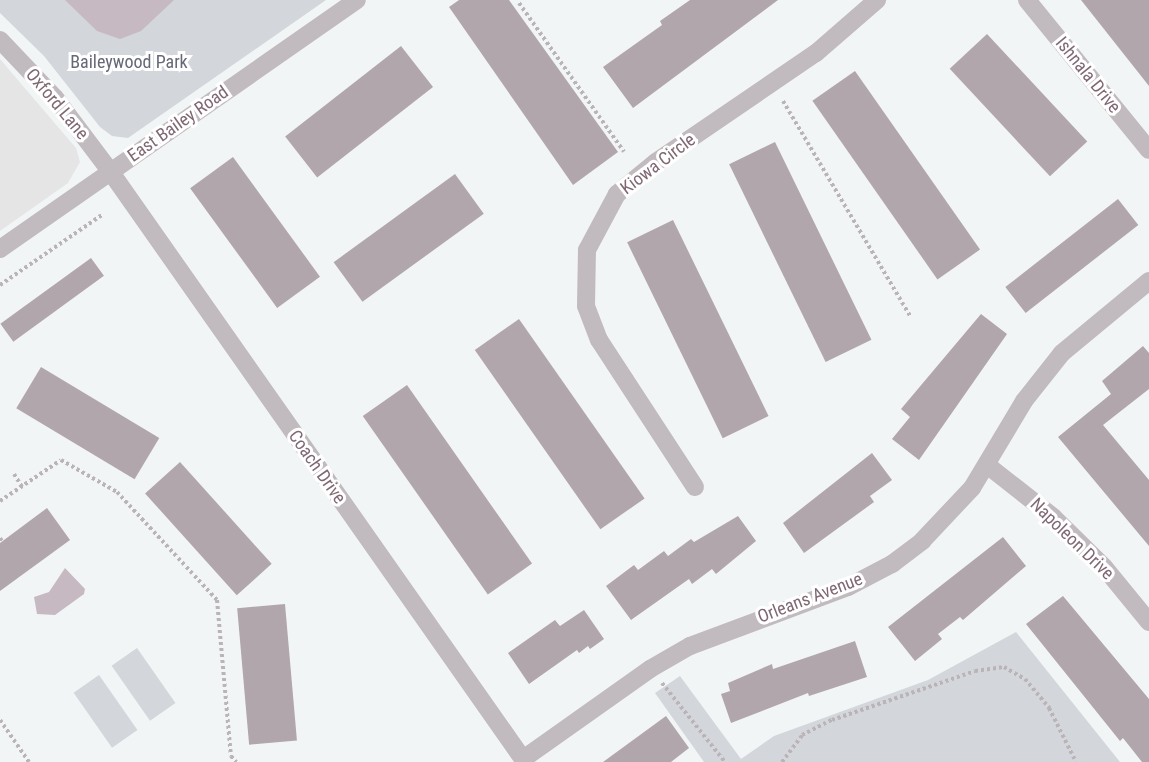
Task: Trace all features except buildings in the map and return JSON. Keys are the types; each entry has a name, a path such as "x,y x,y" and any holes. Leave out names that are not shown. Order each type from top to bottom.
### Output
{"street":[{"name":"East Bailey Road","path":"0,249 357,0"},
{"name":"Kiowa Circle","path":"695,487 599,340 586,306 587,250 617,194 656,162 816,53 877,0"},
{"name":"Ishnala Drive","path":"1027,0 1149,150"},
{"name":"Oxford Lane","path":"0,40 55,98 110,171"},
{"name":"Coach Drive","path":"110,171 524,760"},
{"name":"Orleans Avenue","path":"524,760 650,669 720,633 848,587 892,564 946,518 987,465 1024,401 1046,372 1093,325 1149,281"},
{"name":"Napoleon Drive","path":"987,465 1053,517 1104,567 1149,622"}],"path":[{"path":"519,3 624,152"},
{"path":"783,101 910,316"},
{"path":"0,285 102,215"},
{"path":"0,501 61,460 107,487 217,600 231,756 236,762"},
{"path":"14,474 21,487"},
{"path":"782,762 802,735 832,720 975,671 1004,667 1025,679 1049,708 1076,762"},
{"path":"650,669 725,762"},
{"path":"0,720 29,762"}],"shaded area":[{"path":"65,0 174,0 141,31 120,39 97,31"},
{"path":"0,59 76,148 80,162 68,183 0,231"},
{"path":"65,568 85,589 84,594 55,615 37,614 34,597 49,592"}],"green space":[{"name":"Baileywood Park","path":"0,0 326,0 128,138 112,136 100,127 44,56 0,13"},
{"path":"1016,632 1120,762 704,762 655,693 680,676 741,759 774,736 928,680"},
{"path":"137,648 175,703 150,721 112,666"},
{"path":"99,675 137,730 112,748 74,693"}]}
